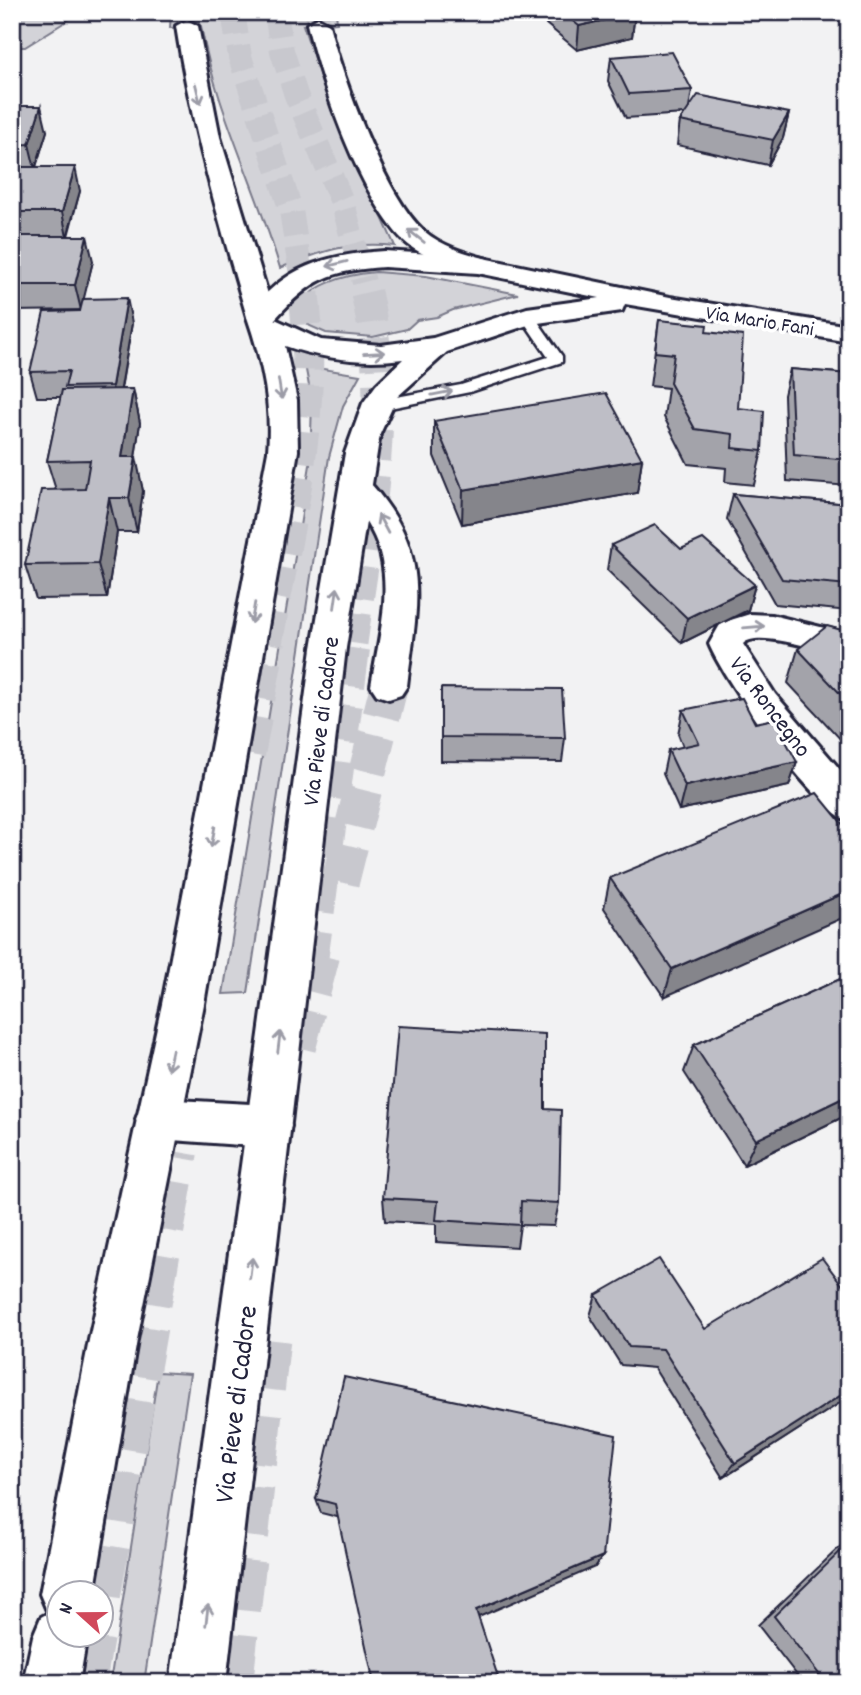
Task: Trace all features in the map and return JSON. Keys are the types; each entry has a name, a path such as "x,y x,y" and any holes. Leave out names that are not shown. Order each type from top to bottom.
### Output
{"main road":[{"path":"318,24 334,82 404,227 431,247 478,265"},
{"path":"70,1580 110,1354 183,1004 284,444 282,397 210,144 195,82 187,26"},
{"path":"262,320 299,280 318,269 341,262 384,259 478,265 670,305"},
{"path":"262,320 292,340 345,352 381,353 437,346 527,316 543,308 551,295 539,277"},
{"path":"527,316 590,305 670,305"},
{"name":"Via Mario Fani","path":"670,305 849,334"},
{"name":"Via Pieve di Cadore","path":"198,1683 329,648 355,485 366,425 375,406 397,377 437,346"},
{"path":"355,485 380,516 399,559 400,586 389,686"},
{"name":"Via Roncegno","path":"849,646 761,626 733,632 726,644 752,689 849,806"},
{"path":"158,1119 270,1126"},
{"path":"51,1683 57,1650"}],"lane":[{"path":"375,406 464,389 557,359 527,316"}],"shaded area":[{"path":"12,12 81,12 25,47 12,47"},
{"path":"171,12 336,12 337,23 303,25 324,89 395,246 349,246 280,268 216,88 201,26 170,28"},
{"path":"376,272 426,276 518,294 417,320 407,329 373,337 326,333 310,326 300,317 308,296 317,289 341,278"},
{"path":"311,367 360,375 343,406 329,457 248,993 223,994 310,465 312,402 306,370"},
{"path":"158,1372 190,1374 144,1683 110,1683"}],"building":[{"path":"562,12 634,12 635,13 579,26"},
{"path":"672,52 692,90 629,94 611,57"},
{"path":"698,95 789,113 773,140 680,121"},
{"path":"12,106 41,106 29,144 12,145"},
{"path":"12,167 75,167 62,212 12,212"},
{"path":"15,236 87,236 75,285 12,285 12,244"},
{"path":"127,298 112,386 65,387 69,371 30,372 44,312 80,311 83,299"},
{"path":"659,320 707,325 706,332 743,336 738,408 764,411 762,451 732,448 733,434 695,429 670,383 674,354 655,352"},
{"path":"790,369 849,374 849,460 794,455"},
{"path":"133,389 122,457 136,457 129,498 109,498 98,564 25,565 41,490 85,489 90,460 47,461 62,390"},
{"path":"606,393 642,459 463,490 434,421"},
{"path":"733,494 849,504 849,585 782,579"},
{"path":"655,525 681,549 703,539 755,585 687,618 611,545"},
{"path":"827,626 849,632 849,703 798,649"},
{"path":"441,688 562,689 565,738 441,737"},
{"path":"742,698 755,723 774,719 797,762 685,786 668,750 699,743 683,710"},
{"path":"817,793 849,832 849,891 672,969 610,878"},
{"path":"849,975 849,1095 756,1140 694,1045"},
{"path":"398,1026 545,1034 545,1109 561,1110 559,1203 521,1201 520,1225 436,1220 438,1201 383,1198"},
{"path":"822,1258 849,1294 849,1390 735,1463 663,1349 629,1347 596,1295 659,1259 705,1329"},
{"path":"344,1377 616,1435 603,1556 476,1610 500,1683 374,1683 335,1504 316,1499"},
{"path":"849,1543 849,1683 826,1683 774,1616"}],"tunnel":[{"path":"187,26 188,12"},
{"path":"233,12 240,57 291,210 302,282"},
{"path":"276,12 282,51 296,95 343,204 364,282"},
{"path":"317,12 318,24"},
{"path":"267,643 293,508 305,417 307,326 302,281"},
{"path":"352,643 371,507 378,416 377,370 363,281"},
{"path":"246,754 267,641"},
{"path":"308,968 352,641"},
{"path":"340,882 389,686"},
{"path":"297,1047 324,944"},
{"path":"98,1580 173,1151"},
{"path":"228,1683 266,1333"},
{"path":"81,1683 87,1650"}]}
